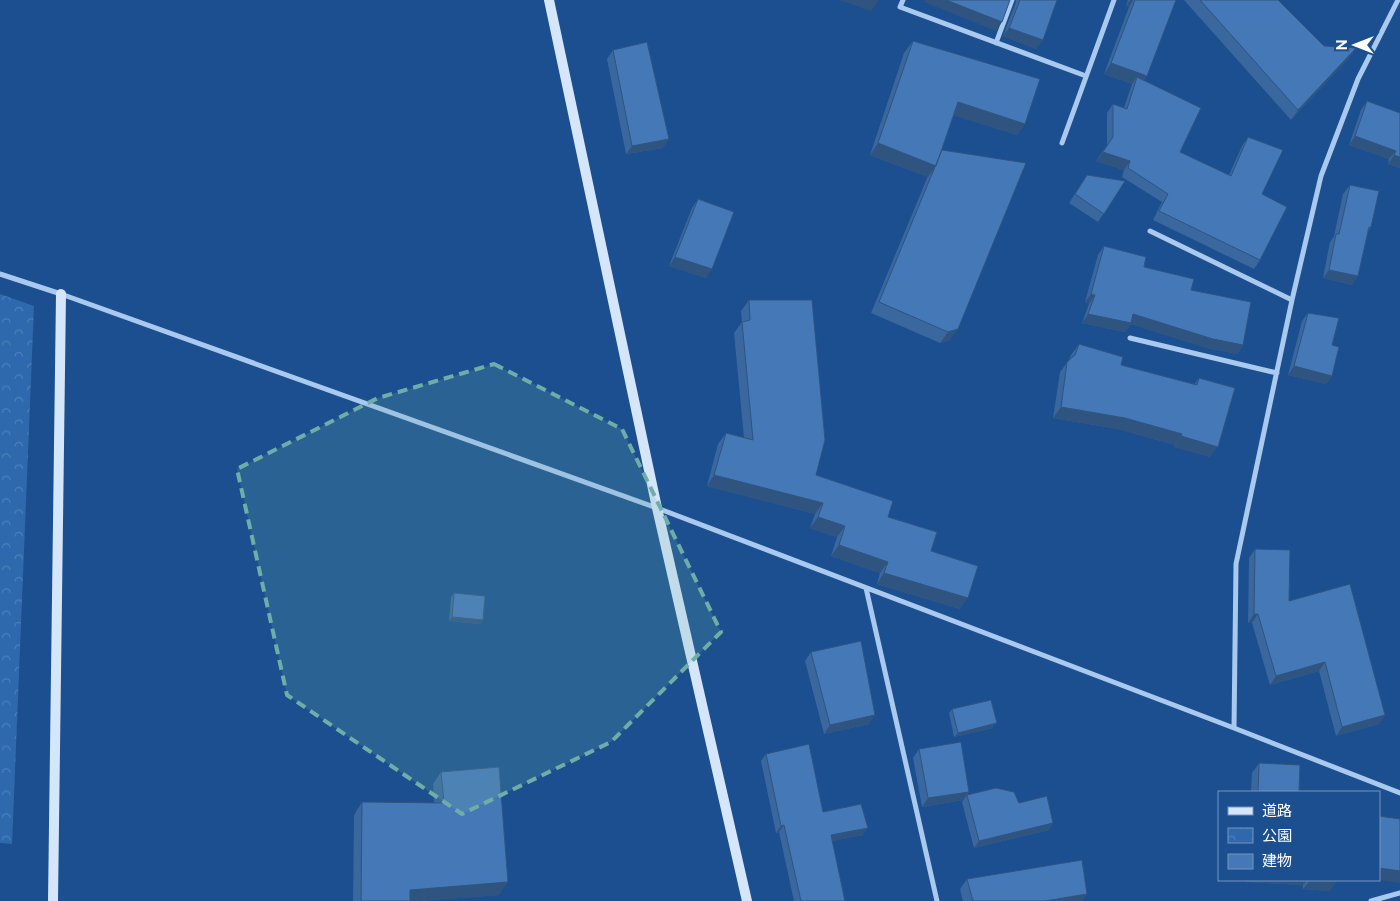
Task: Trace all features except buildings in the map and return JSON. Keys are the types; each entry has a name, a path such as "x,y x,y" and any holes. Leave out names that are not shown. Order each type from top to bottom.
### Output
{"street":[{"path":"549,0 657,508 747,901"},
{"path":"903,0 900,6 1086,76"},
{"path":"996,42 1012,0"},
{"path":"1062,143 1114,0"},
{"path":"1234,728 1236,564 1292,300 1321,176 1358,79 1398,0"},
{"path":"1150,231 1292,300"},
{"path":"0,274 61,294 657,508 1234,728 1400,794"},
{"path":"53,901 61,294"},
{"path":"1130,338 1277,373"},
{"path":"866,588 937,901"},
{"path":"1371,901 1400,893"}],"highlighted area":[{"path":"494,364 622,429 721,632 611,742 462,814 287,695 237,469 378,398"}],"green space":[{"path":"0,294 34,306 12,844 0,843"}]}
